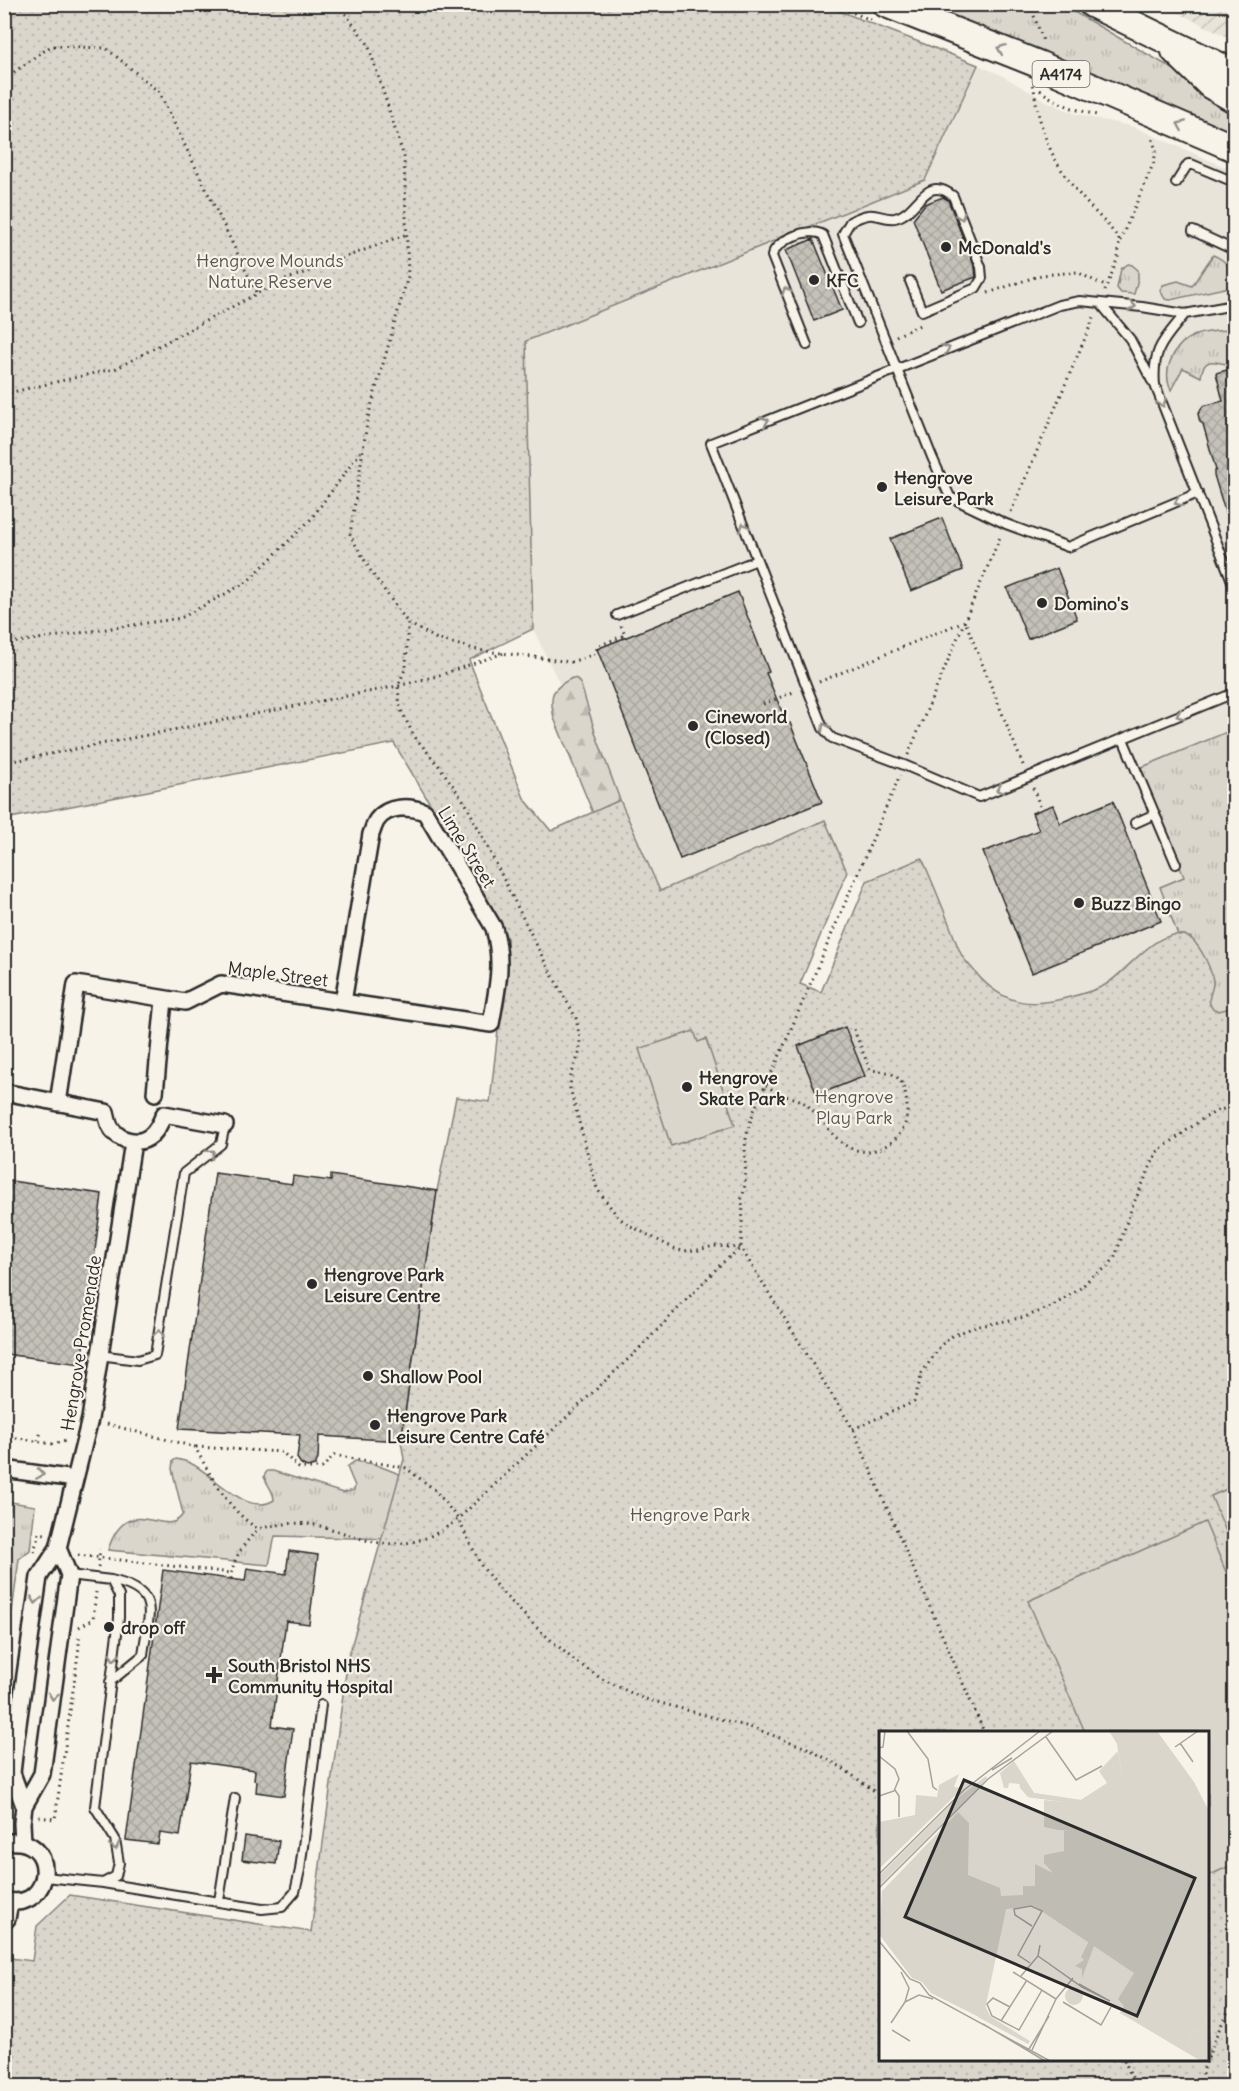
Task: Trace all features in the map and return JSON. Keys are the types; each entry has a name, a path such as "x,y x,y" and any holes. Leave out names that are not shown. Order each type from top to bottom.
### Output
{"highway":[{"name":"A4174","path":"886,4 1038,64 1234,148"},
{"path":"1092,4 1234,73"},
{"path":"1162,38 1210,85 1234,99"}],"street":[{"name":"Lime Street","path":"343,1002 371,834 377,819 404,806 425,812 494,928 499,945 500,968 491,1024"},
{"name":"Maple Street","path":"58,1102 76,984 185,1002 221,984 491,1024"},
{"path":"155,1093 164,999"},
{"path":"4,1092 106,1112 110,1126 119,1137 133,1142 152,1134 159,1127 164,1114 225,1125"},
{"name":"Hengrove Promenade","path":"24,1806 12,1773 12,1737 39,1577 58,1548 90,1419 133,1142"},
{"path":"4,1468 75,1479"},
{"name":"Hengrove Promenade","path":"23,1842 24,1806 42,1774 69,1575 58,1548"},
{"path":"4,1843 23,1842 38,1851 45,1868 42,1886 29,1899 7,1901 7,1919"}],"lane":[{"path":"1176,183 1188,164 1234,182"},
{"path":"910,281 922,311 976,288 982,278 981,267 953,196 947,192 935,189 921,196 912,210 895,218 869,214 850,222 843,234 950,497 1006,524 1068,547 1198,493"},
{"path":"807,345 772,256 773,249 779,243 810,231 817,231 823,235 858,323"},
{"path":"1193,231 1234,250"},
{"path":"1234,305 1185,314 1080,301 1059,305 711,443 823,728 832,738 979,797 1234,693"},
{"path":"1100,303 1130,339 1155,385 1234,586"},
{"path":"1155,385 1154,359 1169,334 1185,314"},
{"path":"617,615 757,560"},
{"path":"1123,739 1176,864"},
{"path":"1135,823 1155,814"},
{"path":"99,1355 138,1360 155,1355 184,1173 221,1144 225,1125"},
{"path":"69,1575 130,1584 143,1593 150,1603 143,1655 110,1682"},
{"path":"103,1883 116,1876 119,1863 115,1839 95,1807 119,1618 119,1596 111,1580"},
{"path":"45,1877 103,1883 262,1909 282,1907 295,1892 300,1870 321,1705"},
{"path":"219,1901 235,1798"}],"path":[{"path":"338,4 368,44 404,157 408,276 368,417 350,535 372,573 408,622 437,639 478,650 571,662 595,654 598,646 625,635 617,615"},
{"path":"1032,4 1032,17 1041,34 1043,48 1030,82 1034,89 1041,128 1059,166 1081,196 1120,241"},
{"path":"4,79 51,46 106,48 159,92 257,294"},
{"path":"1118,257 1120,241 1154,162 1156,151 1151,129"},
{"path":"4,394 117,368 277,283 407,234"},
{"path":"980,297 1041,275 1077,272 1107,287"},
{"path":"886,341 928,321"},
{"path":"4,644 181,618 246,582 311,519 364,449"},
{"path":"763,704 965,621 1040,806"},
{"path":"408,622 406,667 398,686 400,708 414,736 440,766 466,804 546,964 576,1018 580,1051 571,1076 570,1088 593,1177 602,1198 610,1209 629,1225 673,1248 690,1251 714,1246 741,1248 853,1429 984,1731"},
{"path":"4,763 398,686 437,676 506,652"},
{"path":"766,1085 778,1094 802,1101 847,1147 862,1152 888,1145 899,1134 906,1122 908,1104 903,1083 892,1074 870,1070 853,1027"},
{"path":"853,1429 914,1402 922,1373 941,1345 954,1335 980,1326 1025,1317 1053,1306 1108,1267 1115,1257 1132,1207 1157,1152 1201,1120 1217,1111 1234,1106"},
{"path":"231,1579 234,1562 240,1549 258,1529 276,1525 309,1524 383,1544 402,1544 424,1540 441,1533 459,1519 639,1350 722,1263"},
{"path":"90,1419 195,1447 282,1452 299,1468 322,1468 334,1455 406,1468 435,1490 459,1519 481,1565 498,1588 536,1628 596,1675 642,1698 753,1728 807,1748 841,1767 879,1794"},
{"path":"38,1441 40,1432"},
{"path":"4,1436 53,1444 70,1439"},
{"path":"195,1447 232,1508 246,1522 258,1529"},
{"path":"100,1549 99,1558 231,1573"},
{"path":"1209,2054 1234,1999"},
{"path":"1124,2061 1136,2086"},
{"path":"1198,2086 1206,2061"}],"shaded area":[{"path":"1162,5 1234,5 1234,40"},
{"name":"Hengrove Leisure Park","path":"978,65 1076,114 1134,127 1234,171 1234,729 1140,768 1184,877 1160,887 1178,935 1167,936 1150,945 1117,977 1103,986 1061,1000 1036,1003 1020,1003 1002,996 988,987 963,957 923,859 867,881 847,872 825,821 660,891 533,629 526,341 925,180"}],"green space":[{"name":"Hengrove Park","path":"5,5 824,5 978,65 925,180 526,341 533,629 469,660 524,798 551,831 620,800 660,891 825,820 847,872 800,984 821,992 867,881 922,858 962,956 986,984 1007,998 1030,1003 1043,1002 1092,991 1115,978 1156,942 1168,936 1179,935 1191,938 1208,964 1213,981 1209,1001 1212,1008 1219,1011 1234,1007 1234,2086 5,2086 4,1957 32,1961 37,1926 70,1895 311,1932 348,1658 404,1459 401,1441 437,1191 456,1097 490,1102 507,949 507,939 502,925 394,743 5,819"},
{"path":"916,5 1062,5 1234,104 1234,137"},
{"path":"1213,255 1229,267 1234,286 1170,300 1165,299 1160,290 1163,285 1178,281 1192,286"},
{"path":"1128,264 1138,270 1134,294 1121,293 1117,288 1121,269"},
{"path":"1234,329 1234,365 1209,362 1203,369 1201,377 1183,368 1171,390 1168,382 1169,366 1176,350 1182,344 1196,335"},
{"path":"572,678 577,679 581,685 596,735 620,800 593,813 552,710 553,693"},
{"path":"1234,729 1234,1100 898,1321 1213,982 1202,954 1185,935 1178,935 1160,887 1184,877 1140,768"},
{"name":"Hengrove Skate Park","path":"694,1031 698,1042 706,1039 735,1125 671,1146 639,1049"},
{"path":"176,1459 199,1468 230,1492 252,1503 263,1504 274,1500 264,1476 267,1471 343,1493 354,1490 355,1486 347,1467 355,1461 374,1464 417,1481 393,1539 275,1536 269,1565 108,1550 116,1532 126,1522 147,1519 167,1523 176,1521 183,1514 172,1469 173,1461"},
{"path":"1234,1486 1234,1550 1211,1496"},
{"path":"5,1501 35,1506 30,1550 19,1559 12,1612 5,1611"},
{"path":"1205,1522 1234,1591 1234,1864 1209,1876 1209,1731 1085,1731 1028,1601"}],"building":[{"name":"McDonald's","path":"943,197 948,200 975,268 976,277 941,290 913,219 925,204"},
{"name":"KFC","path":"813,239 842,310 814,321 786,250"},
{"path":"1234,368 1234,530 1231,531 1214,475 1216,470 1198,414 1203,406 1223,401 1216,373"},
{"path":"942,518 963,570 911,591 890,539"},
{"name":"Domino's","path":"1057,568 1077,619 1028,639 1007,588"},
{"name":"Cineworld (Closed)","path":"738,592 769,672 766,673 787,724 790,723 822,802 680,859 597,649"},
{"name":"Buzz Bingo","path":"1113,801 1161,921 1032,973 983,852 1039,830 1032,813 1053,805 1060,823"},
{"path":"845,1027 865,1076 817,1095 798,1046"},
{"name":"Hengrove Park Leisure Centre","path":"215,1173 292,1184 293,1176 331,1181 331,1175 437,1191 401,1441 319,1436 318,1459 315,1465 307,1467 297,1458 300,1435 179,1429"},
{"path":"4,1180 102,1194 81,1364 4,1354"},
{"name":"South Bristol NHS Community Hospital","path":"289,1551 318,1555 309,1624 286,1621 272,1726 293,1729 284,1796 256,1792 255,1770 191,1761 180,1836 160,1833 158,1844 126,1840 163,1570 245,1581 247,1568 286,1574"},
{"path":"245,1836 279,1841 276,1864 242,1860"}],"place":[{"name":"McDonald's","path":"946,247"},
{"name":"KFC","path":"814,280"},
{"name":"Hengrove Leisure Park","path":"882,487"},
{"name":"Domino's","path":"1042,603"},
{"name":"Cineworld (Closed)","path":"693,726"},
{"name":"Buzz Bingo","path":"1079,903"},
{"name":"Hengrove Skate Park","path":"687,1087"},
{"name":"Hengrove Park Leisure Centre","path":"312,1284"},
{"name":"Shallow Pool","path":"368,1376"},
{"name":"Hengrove Park Leisure Centre Café","path":"375,1425"},
{"name":"drop off","path":"109,1627"},
{"name":"South Bristol NHS Community Hospital","path":"214,1675"}],"park label":[{"name":"Hengrove Mounds Nature Reserve","path":"270,270"},
{"name":"Hengrove Play Park","path":"854,1106"}]}
